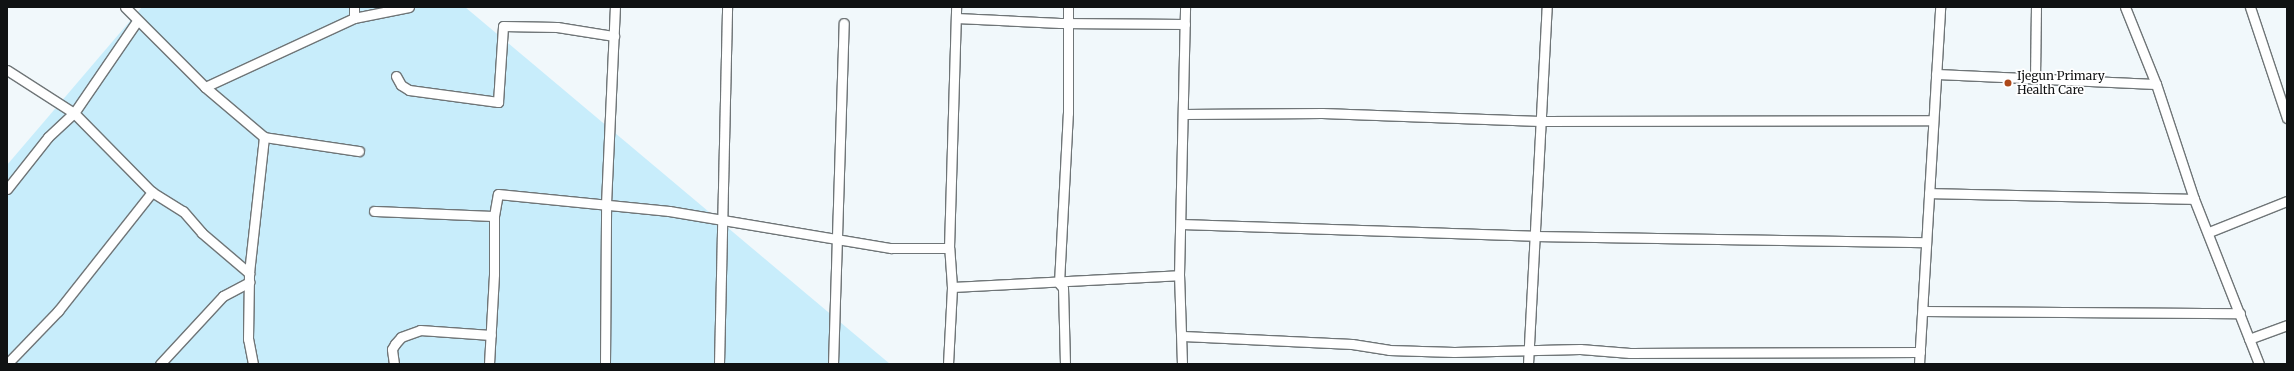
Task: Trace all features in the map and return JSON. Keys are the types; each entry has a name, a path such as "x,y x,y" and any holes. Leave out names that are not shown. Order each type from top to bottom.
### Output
{"street":[{"path":"125,7 137,21 205,87 264,137 359,151"},
{"path":"354,7 354,18"},
{"path":"205,87 354,18 408,7"},
{"path":"605,364 606,204 615,7"},
{"path":"719,364 724,220 727,7"},
{"path":"948,364 952,287 949,248 956,7"},
{"path":"1065,364 1063,288 1059,283 1068,114 1068,7"},
{"path":"1182,364 1179,275 1184,114 1185,7"},
{"path":"1528,364 1540,121 1548,7"},
{"path":"1919,364 1940,7"},
{"path":"2035,78 2036,7"},
{"path":"2124,7 2156,84 2194,199 2209,232 2259,364"},
{"path":"2250,7 2287,118"},
{"path":"956,18 1068,23 1185,24"},
{"path":"7,189 48,137 74,113 137,21"},
{"path":"833,364 844,23"},
{"path":"396,76 401,85 409,90 498,102 503,26 558,27 614,36"},
{"path":"7,70 74,113 152,192 183,211 202,233 249,277"},
{"path":"1936,74 2156,84"},
{"path":"1184,114 1322,113 1540,121 1933,120"},
{"path":"253,364 248,339 249,277 264,137"},
{"path":"7,364 58,311 152,192"},
{"path":"1929,193 2194,199"},
{"path":"489,364 494,216 498,194 606,204 724,220 891,248 949,248"},
{"path":"2209,232 2287,201"},
{"path":"374,211 494,216"},
{"path":"1181,224 1534,236 1926,242"},
{"path":"952,287 1059,283 1179,275"},
{"path":"160,364 223,296 249,277"},
{"path":"1923,311 2240,313"},
{"path":"2249,339 2287,325"},
{"path":"394,364 392,349 395,344 401,337 420,330 491,334"},
{"path":"1182,336 1352,344 1389,350 1529,353 1580,349 1630,353 1920,352"}],"shaded area":[{"path":"142,7 465,7 890,364 7,364 7,165"}],"place":[{"name":"Ijegun Primary Health Care","path":"2008,83"}]}
